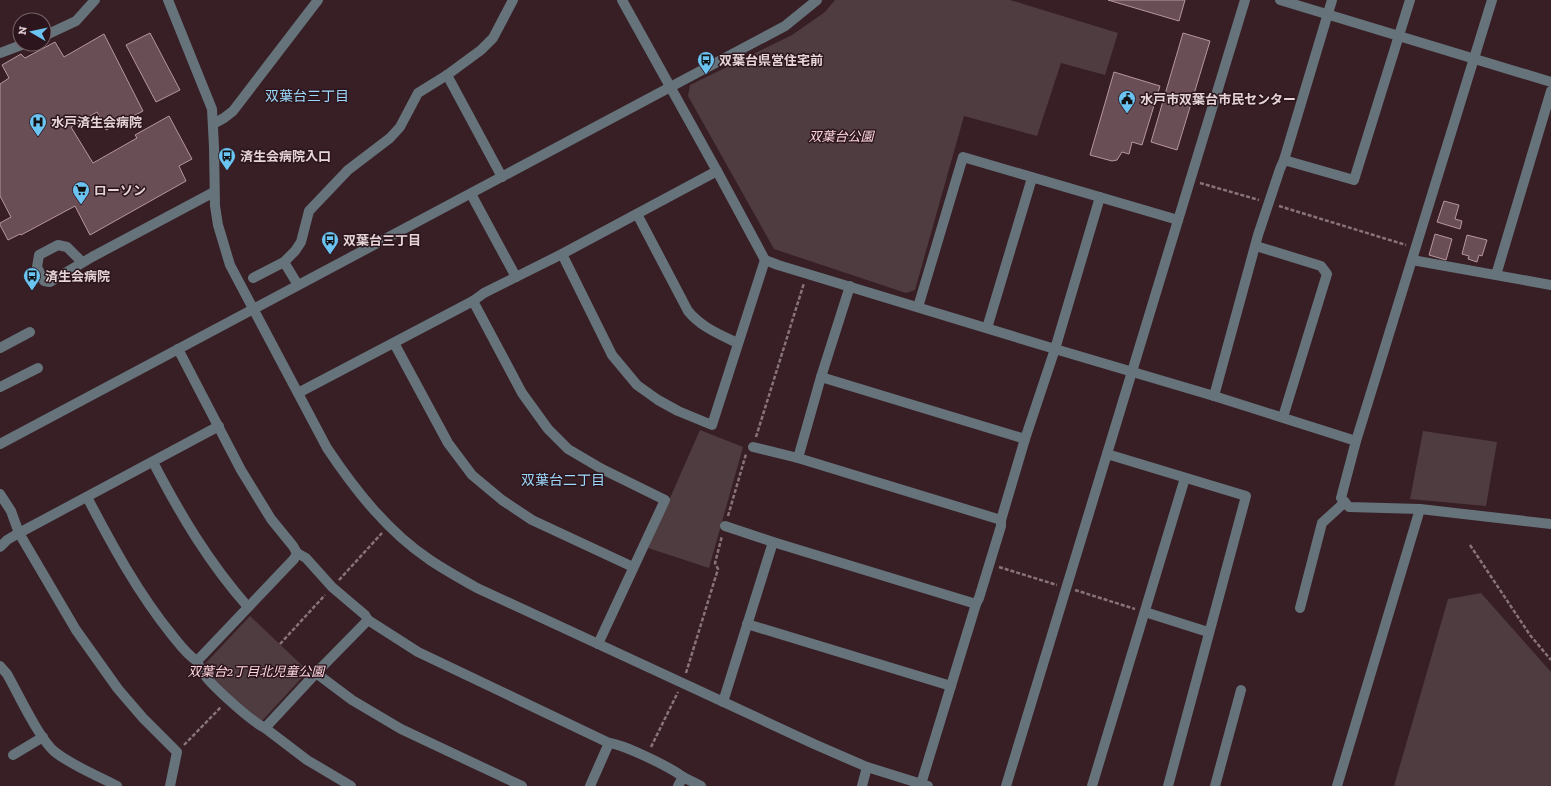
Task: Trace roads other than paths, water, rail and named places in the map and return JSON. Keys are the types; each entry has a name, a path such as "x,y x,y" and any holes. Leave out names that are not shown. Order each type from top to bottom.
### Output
{"street":[{"path":"52,32 76,21 95,0"},
{"path":"168,0 212,109 214,192 218,225 223,246 230,265 327,448 342,471 366,501 406,541 428,559 477,588 814,744 867,766 920,784 976,604 990,564 1001,526 1001,520 1025,439 1055,349 1100,197"},
{"path":"213,124 233,111 318,0"},
{"path":"253,278 284,262 295,251 300,242 309,211 348,170 390,138 400,127 418,93 447,75 481,50 493,38 513,0"},
{"path":"622,0 717,171 764,260 1283,417 1356,441"},
{"path":"0,444 785,26 817,0"},
{"path":"1006,786 1245,0"},
{"path":"1280,0 1551,82"},
{"path":"1214,396 1268,203 1284,160 1332,0"},
{"path":"1284,160 1354,180 1410,0"},
{"path":"1492,0 1356,441 1342,498 1349,507 1420,510 1551,524"},
{"path":"0,53 12,48"},
{"path":"447,75 502,177"},
{"path":"1496,275 1551,91"},
{"path":"918,307 963,157 1178,220"},
{"path":"298,394 394,344 473,301 484,293 562,254 717,171"},
{"path":"987,328 1032,178"},
{"path":"82,262 214,192"},
{"path":"471,194 516,277"},
{"path":"636,214 688,311 695,320 737,343"},
{"path":"1256,246 1321,266 1327,274 1283,417"},
{"path":"562,254 612,355 638,385 658,400 678,411 712,425 764,260"},
{"path":"1412,260 1551,285"},
{"path":"284,262 298,285"},
{"path":"798,458 821,377 850,286"},
{"path":"473,301 522,393 548,429 568,449 602,469 665,500 598,644"},
{"path":"0,348 30,332"},
{"path":"394,344 448,443 472,475 502,500 532,520 633,567"},
{"path":"178,349 241,470 271,519 297,553 306,558 332,587 365,615 368,620 418,652 609,743 616,744 678,773 680,782 701,786"},
{"path":"0,388 38,368"},
{"path":"821,377 1025,439"},
{"path":"0,548 7,540 19,533 219,426"},
{"path":"753,447 798,458 1001,520"},
{"path":"1107,454 1246,496 1208,632 1168,786"},
{"path":"153,462 187,525 206,555 227,584 248,607"},
{"path":"1092,786 1142,611 1186,478"},
{"path":"0,494 11,512 19,533 76,630 118,689 177,752 170,786"},
{"path":"87,497 138,589 164,626 190,657 198,661 201,671 229,700 258,725 265,728 307,760 351,786"},
{"path":"1300,608 1322,523 1345,502"},
{"path":"1337,786 1420,510"},
{"path":"725,526 976,604"},
{"path":"723,702 773,542"},
{"path":"198,661 294,559 297,553"},
{"path":"1142,611 1208,632"},
{"path":"265,728 368,620"},
{"path":"747,624 951,686"},
{"path":"0,666 7,674 43,737 54,751 76,766 117,786"},
{"path":"316,673 352,700 401,729 522,786"},
{"path":"1215,786 1241,690"},
{"path":"13,755 43,737"},
{"path":"590,786 609,743"},
{"path":"862,786 867,766"}],"place":[{"name":"双葉台県営住宅前","path":"706,75"},
{"name":"水戸市双葉台市民センター","path":"1127,114"},
{"name":"水戸済生会病院","path":"38,137"},
{"name":"済生会病院入口","path":"227,171"},
{"name":"ローソン","path":"81,205"},
{"name":"双葉台三丁目","path":"330,255"},
{"name":"済生会病院","path":"32,291"}],"district":[{"name":"双葉台三丁目","path":"307,96"},
{"name":"双葉台二丁目","path":"563,480"}],"park label":[{"name":"双葉台公園","path":"841,136"},
{"name":"双葉台2丁目北児童公園","path":"256,671"}]}
